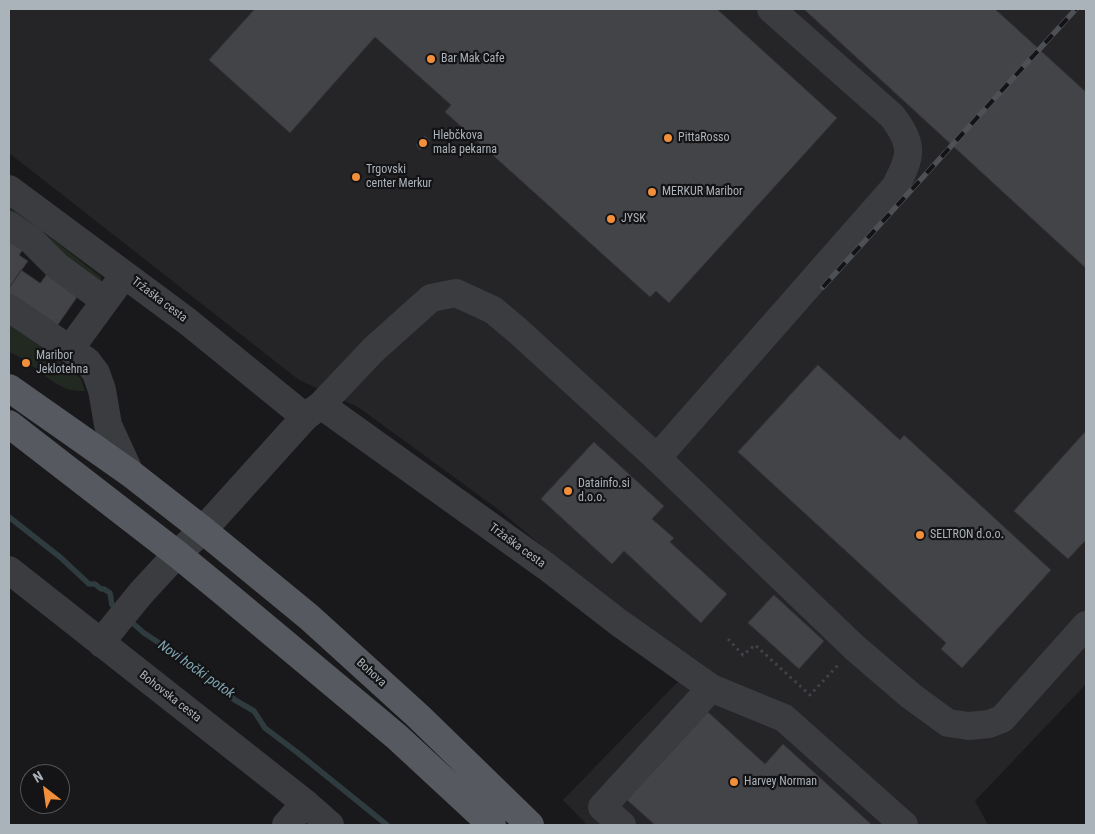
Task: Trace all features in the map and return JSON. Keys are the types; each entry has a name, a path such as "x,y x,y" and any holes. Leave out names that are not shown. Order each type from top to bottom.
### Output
{"main road":[{"path":"9,388 130,473 203,530"},
{"path":"9,424 177,554 397,737 492,825"},
{"name":"Bohova","path":"203,530 316,624 418,716 530,825"}],"street":[{"path":"657,458 895,187 908,157 905,133 892,116 771,9"},
{"name":"Tržaška cesta","path":"9,188 186,321 313,411 547,567 618,622 711,688 784,718 904,825"},
{"path":"9,225 31,240 57,266 105,301"},
{"path":"70,350 124,274"},
{"path":"106,637 141,593 177,554 203,530 313,411 373,350 431,298 456,293 493,310 657,458 855,648 911,696 948,723 969,726 989,724 1002,719 1086,625"},
{"path":"9,308 87,361 96,373 102,390 108,426 130,473"},
{"name":"Bohovska cesta","path":"9,570 106,637 330,825"},
{"path":"622,825 602,807 711,688"},
{"path":"286,825 306,803"}],"path":[{"path":"728,639 743,655 755,645 810,695 855,648"}],"shaded area":[{"path":"9,9 1086,9 1086,684 975,801 988,825 587,825 563,800 694,665 592,588 499,510 358,407 299,380 9,153"},
{"path":"9,205 101,277 102,283 9,214"},
{"path":"9,324 70,368 81,379 85,391 70,390 58,384 24,360 9,352"}],"building":[{"name":"MERKUR Maribor","path":"255,9 717,9 837,118 669,303 656,291 650,297 445,112 451,105 375,37 290,133 209,60"},
{"path":"804,9 995,9 1086,92 1086,268"},
{"name":"Hlebčkova mala pekarna","path":"425,136 430,141 420,150 416,145"},
{"path":"9,231 27,244 19,255 28,261 9,288"},
{"path":"51,269 82,290 48,339 9,297 9,288 21,270 40,283"},
{"name":"SELTRON d.o.o.","path":"818,365 900,440 904,435 1051,570 962,668 941,649 946,643 738,452"},
{"path":"1086,431 1086,542 1068,559 1014,511"},
{"path":"594,442 664,506 652,519 674,538 670,542 727,594 701,623 624,551 612,564 541,499"},
{"path":"774,595 824,641 799,669 748,623"},
{"name":"Harvey Norman","path":"708,712 765,764 783,744 872,825 655,825 627,800"}],"waterway":[{"name":"Novi hočki potok","path":"9,517 60,557 89,584 95,584 110,593 112,605 119,611"},
{"name":"Novi hočki potok","path":"129,620 144,633 191,664 235,700 254,711 265,728 387,825"}],"railway":[{"path":"823,287 1076,9"}],"place":[{"name":"Bar Mak Cafe","path":"431,59"},
{"name":"PittaRosso","path":"668,138"},
{"name":"Hlebčkova mala pekarna","path":"423,143"},
{"name":"Trgovski center Merkur","path":"356,177"},
{"name":"MERKUR Maribor","path":"652,192"},
{"name":"JYSK","path":"611,219"},
{"name":"Maribor Jeklotehna","path":"26,363"},
{"name":"Datainfo.si d.o.o.","path":"568,491"},
{"name":"SELTRON d.o.o.","path":"920,535"},
{"name":"Harvey Norman","path":"734,782"}]}
